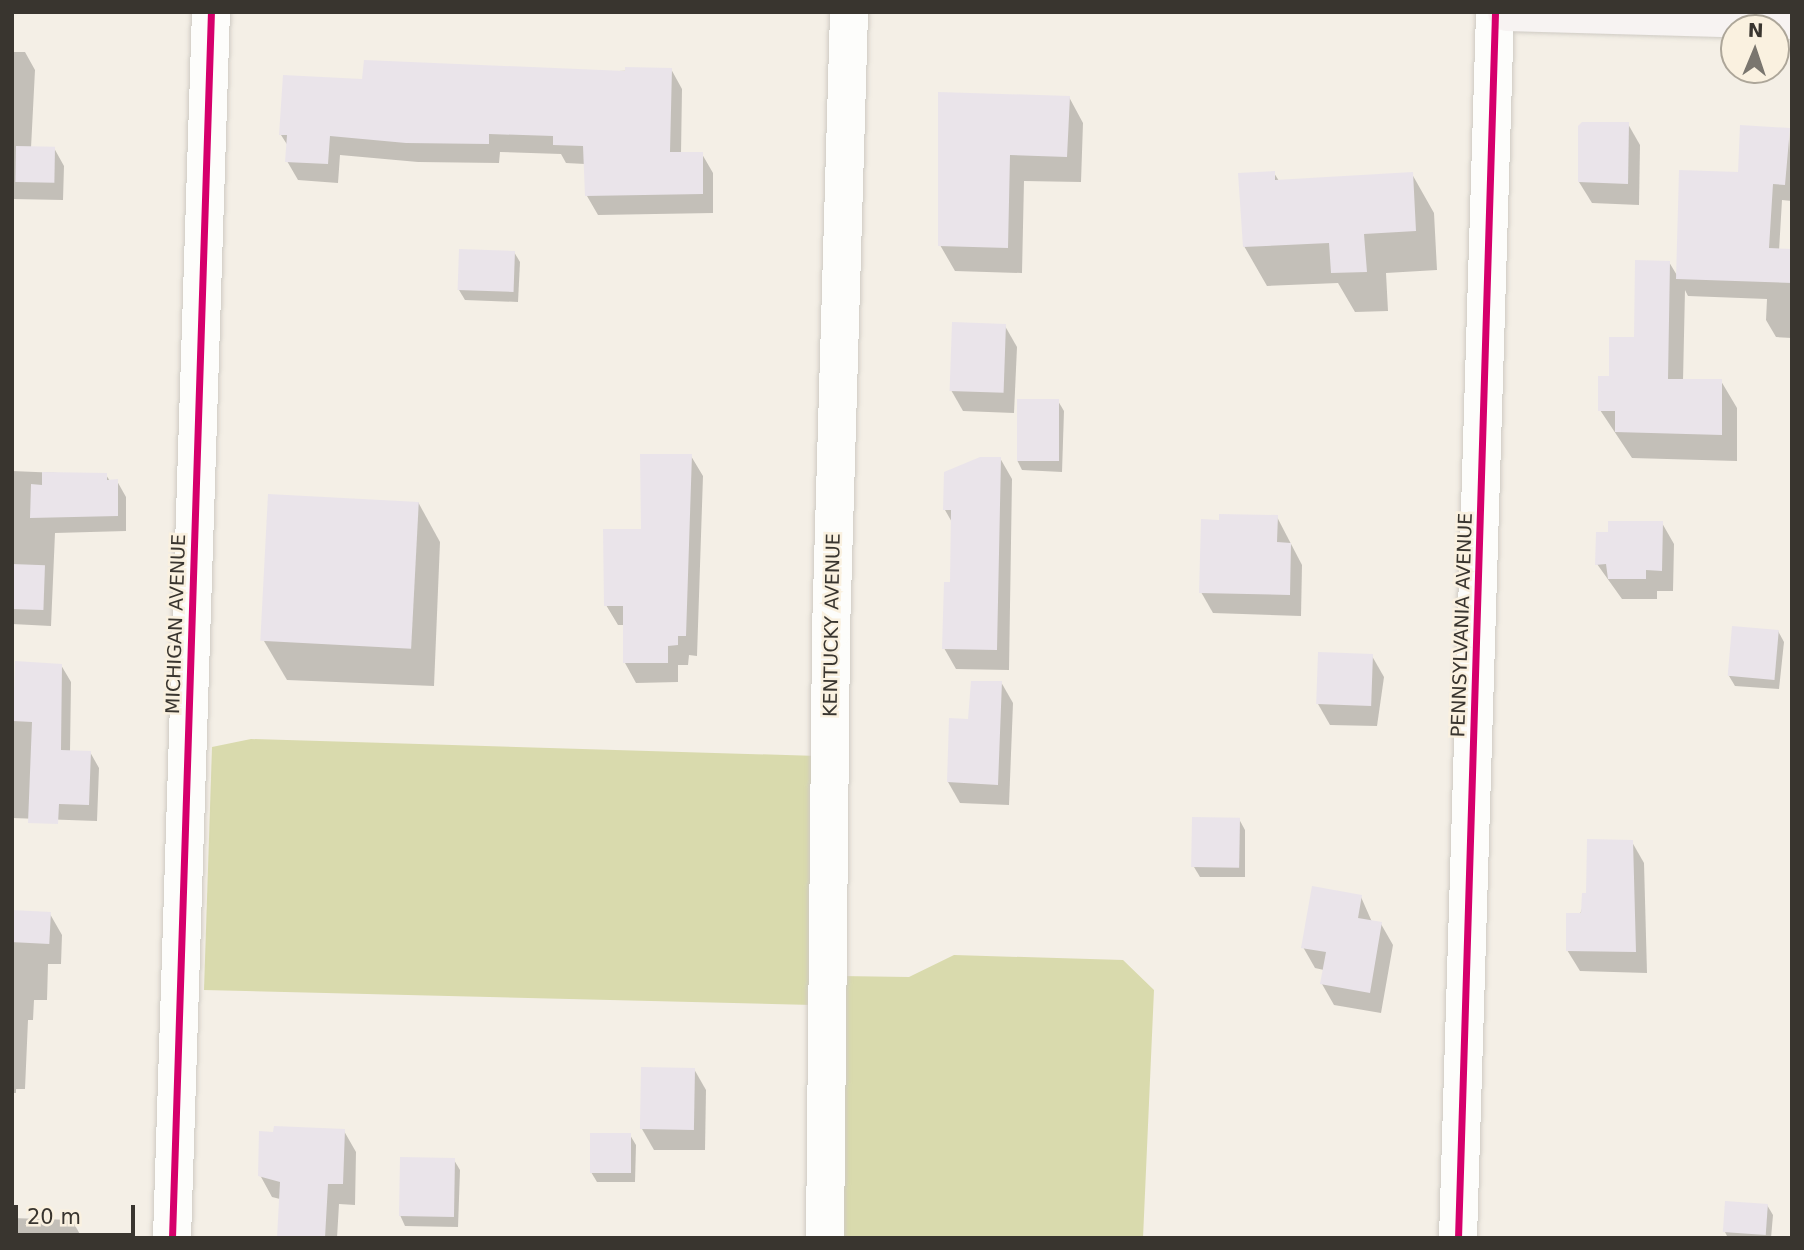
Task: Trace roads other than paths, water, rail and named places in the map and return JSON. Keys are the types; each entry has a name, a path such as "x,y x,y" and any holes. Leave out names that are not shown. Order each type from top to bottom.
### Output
{"street":[{"name":"MICHIGAN AVENUE","path":"172,1238 211,12"},
{"name":"KENTUCKY AVENUE","path":"825,1238 831,631 849,12"},
{"name":"PENNSYLVANIA AVENUE","path":"1458,1238 1495,12"},
{"path":"1507,12 1792,20"}]}
